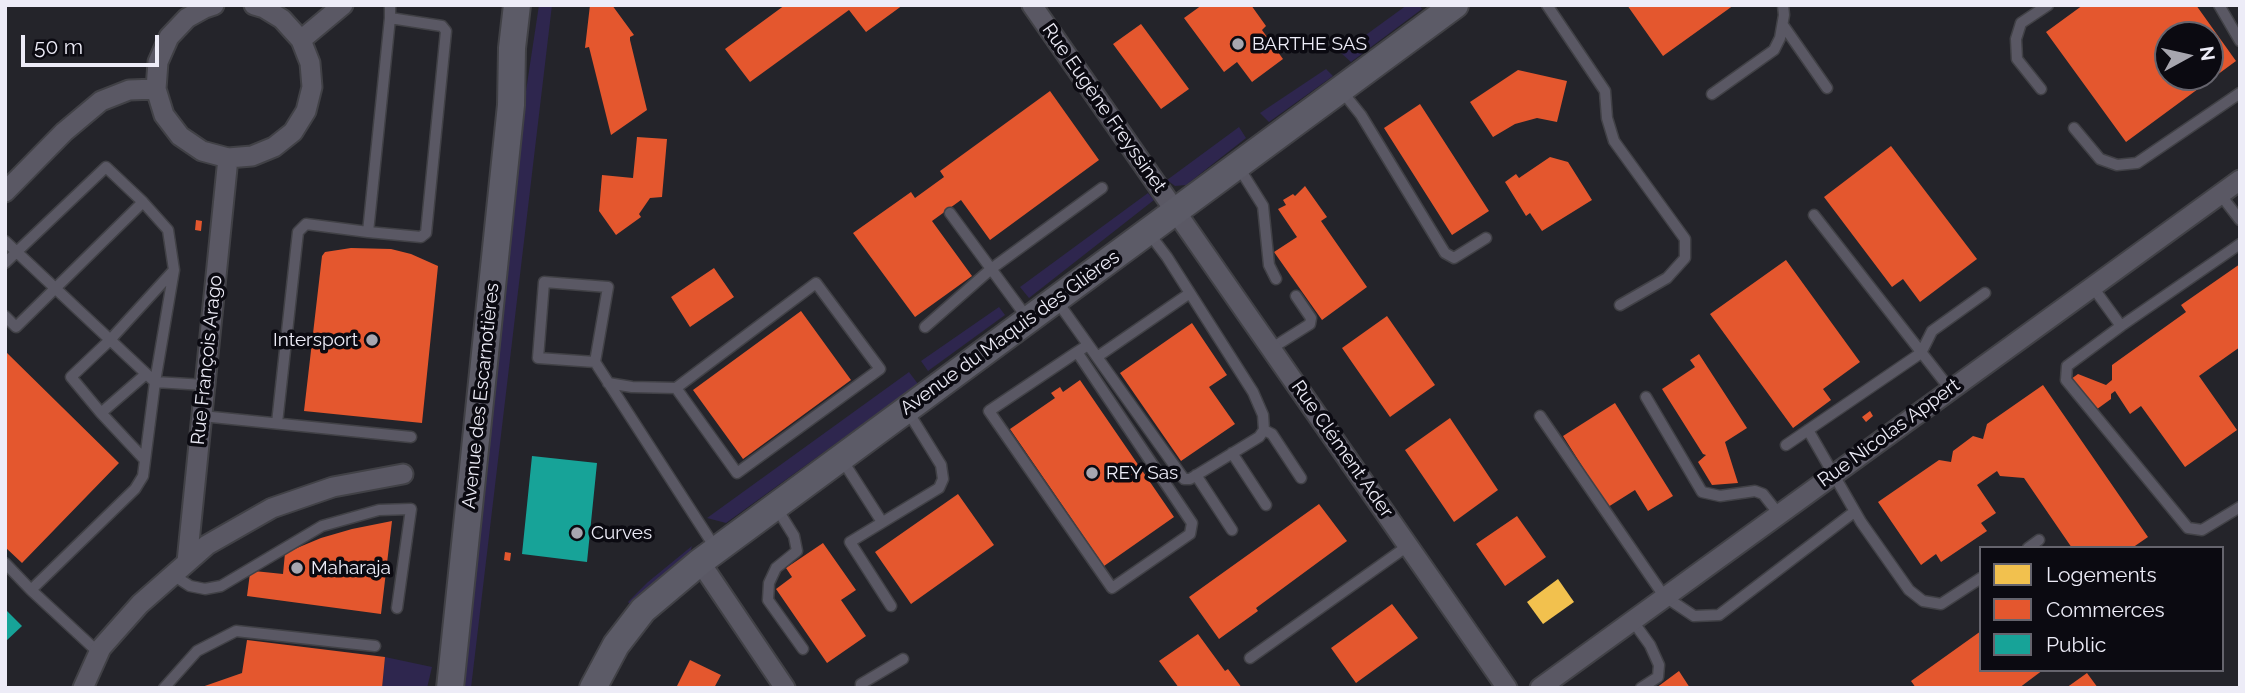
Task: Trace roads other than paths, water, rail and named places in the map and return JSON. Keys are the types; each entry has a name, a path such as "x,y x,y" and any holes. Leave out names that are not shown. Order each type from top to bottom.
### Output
{"main road":[{"name":"Avenue des Escarnotières","path":"450,688 511,104 512,48 517,5"},
{"name":"Avenue des Escarnotières","path":"511,104 528,32 531,5"},
{"name":"Avenue du Maquis des Glières","path":"593,688 617,645 643,610 709,556 1455,5"}],"street":[{"path":"214,5 187,18 169,37 158,62 156,89 164,115 180,136 202,151 228,158 252,156 274,147 293,131 306,111 312,87 310,63 301,40 282,19 254,5"},
{"path":"301,40 343,5"},
{"name":"Rue Eugène Freyssinet","path":"1032,5 1177,211"},
{"path":"5,191 64,132 101,101 129,90 156,89"},
{"name":"Rue François Arago","path":"180,569 202,416 228,158"},
{"name":"Rue Nicolas Appert","path":"1540,688 2240,180"},
{"name":"Rue Clément Ader","path":"1177,211 1507,688"},
{"path":"83,688 99,653 140,604 207,545 272,508 333,487 404,474"},
{"path":"709,556 785,688"}],"lane":[{"path":"368,232 390,5"},
{"path":"1547,5 1605,91 1607,118 1614,141 1685,239 1685,258 1667,278 1620,305"},
{"path":"1712,94 1774,50 1783,25 1783,5"},
{"path":"2041,89 2017,59 2016,39 2021,23 2048,5"},
{"path":"2218,5 2240,41"},
{"path":"277,423 298,232 306,225 421,237 426,233 446,31 442,26 390,18"},
{"path":"1783,25 1827,88"},
{"path":"1340,90 1361,115 1445,253 1454,258 1486,238"},
{"path":"2074,128 2100,159 2117,165 2137,163 2240,93"},
{"path":"1238,165 1263,206 1269,265 1276,279"},
{"path":"5,263 106,167 168,230 174,270 155,382 143,476 135,489 32,590"},
{"path":"925,327 991,269 1102,188"},
{"path":"2220,194 2240,220"},
{"path":"5,316 16,327 143,202"},
{"path":"950,213 1029,320"},
{"path":"1814,215 1950,390"},
{"path":"1056,299 1184,479 1196,475 1259,437 1264,430 1263,415 1253,392 1148,232"},
{"path":"5,241 155,382 205,385"},
{"path":"2240,244 2067,366 2066,380 2188,528 2202,530 2240,507"},
{"path":"145,460 71,377 110,340 174,270"},
{"path":"595,362 538,358 544,282 608,287 595,362 709,556"},
{"path":"608,383 632,387 676,388 816,283 880,369 737,473 676,388"},
{"path":"2092,286 2122,326"},
{"path":"1097,357 1190,293"},
{"path":"1786,446 1921,353 1932,331 1985,293"},
{"path":"1272,348 1310,324 1311,318 1296,296"},
{"path":"1077,352 1192,523 1190,534 1112,588 989,411 1077,352 1088,345"},
{"path":"102,413 146,374"},
{"path":"1646,397 1702,492 1720,496 1755,491 1763,494 1778,513"},
{"path":"891,606 850,542 939,488 943,479 941,465 906,410"},
{"path":"202,416 411,437"},
{"path":"1540,416 1664,596 1694,616 1719,615 1854,512"},
{"path":"1264,430 1272,435 1301,478"},
{"path":"1808,430 1854,512 1909,590 1923,601 1941,604 1979,579"},
{"path":"1233,453 1266,505"},
{"path":"841,458 882,522"},
{"path":"1196,475 1232,530"},
{"path":"776,506 794,536 797,551 776,568 769,583 768,600 803,649"},
{"path":"180,569 190,586 205,589 221,586 322,526 379,510 411,509 397,608"},
{"path":"2031,546 2039,540"},
{"path":"1250,658 1409,545"},
{"path":"5,563 99,653"},
{"path":"1632,620 1650,645 1659,664 1658,677 1641,688"},
{"path":"164,688 197,651 236,631 375,646"},
{"path":"861,688 861,684 903,659"}],"place":[{"name":"BARTHE SAS","path":"1238,44"},
{"name":"Intersport","path":"372,340"},
{"name":"REY Sas","path":"1092,473"},
{"name":"Curves","path":"577,533"},
{"name":"Maharaja","path":"297,568"}]}
